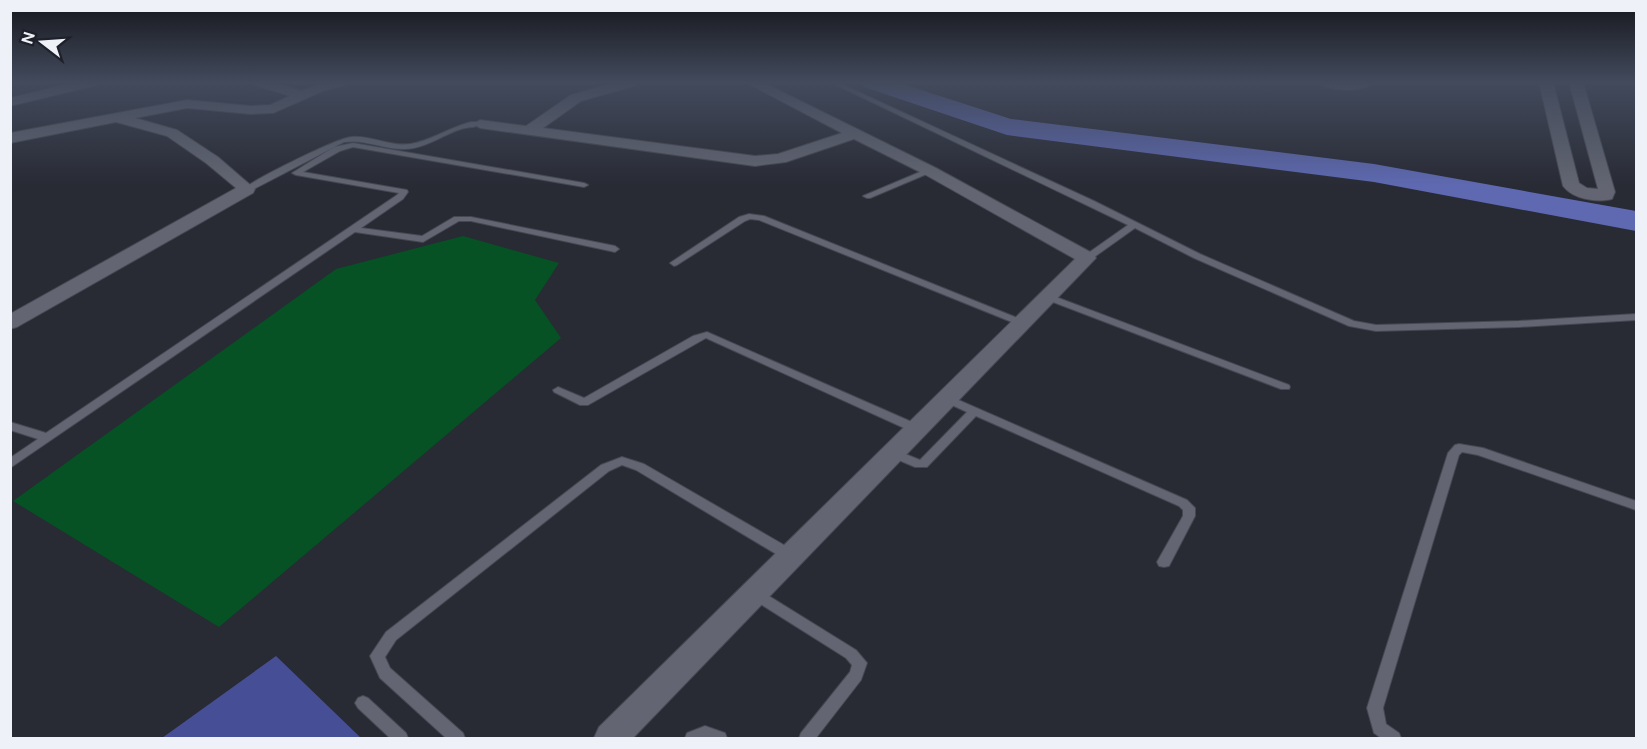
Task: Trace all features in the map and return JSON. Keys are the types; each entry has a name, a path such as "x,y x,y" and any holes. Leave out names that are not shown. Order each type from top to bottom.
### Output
{"street":[{"path":"10,138 122,117"},
{"path":"530,130 549,117"},
{"path":"610,738 1087,258 930,171 821,117"},
{"path":"1554,117 1571,186 1592,195 1606,195 1586,117"},
{"path":"10,323 247,189 212,160 172,133 117,118"},
{"path":"480,124 735,159 768,161 854,134"}],"lane":[{"path":"907,117 1197,256 1352,324 1376,328 1519,324 1636,317"},
{"path":"247,189 342,140 354,137 413,146 464,126 480,124"},
{"path":"10,464 400,197 404,192 296,173 345,146 353,145 584,185"},
{"path":"867,196 930,171"},
{"path":"674,263 749,216 760,218 1022,323"},
{"path":"353,229 423,239 457,219 471,219 615,249"},
{"path":"1087,258 1134,225"},
{"path":"1048,297 1285,387"},
{"path":"558,390 584,402 697,338 707,335 917,429"},
{"path":"947,399 1183,503 1189,508 1189,516 1164,562"},
{"path":"893,453 915,463 923,464 974,411"},
{"path":"10,426 48,438"},
{"path":"1393,738 1379,728 1375,708 1454,453 1459,448 1479,451 1636,506"},
{"path":"457,738 385,673 377,656 391,636 605,468 621,461 640,467 791,556"},
{"path":"755,593 851,654 860,663 856,675 807,738"},
{"path":"363,703 400,738"},
{"path":"693,738 705,733 719,738"}],"green space":[{"path":"463,236 559,263 535,300 561,338 219,627 13,501 336,269"}],"building":[{"path":"276,656 361,738 162,738"}],"waterway":[{"path":"977,117 1007,127 1374,173 1636,221"}]}
